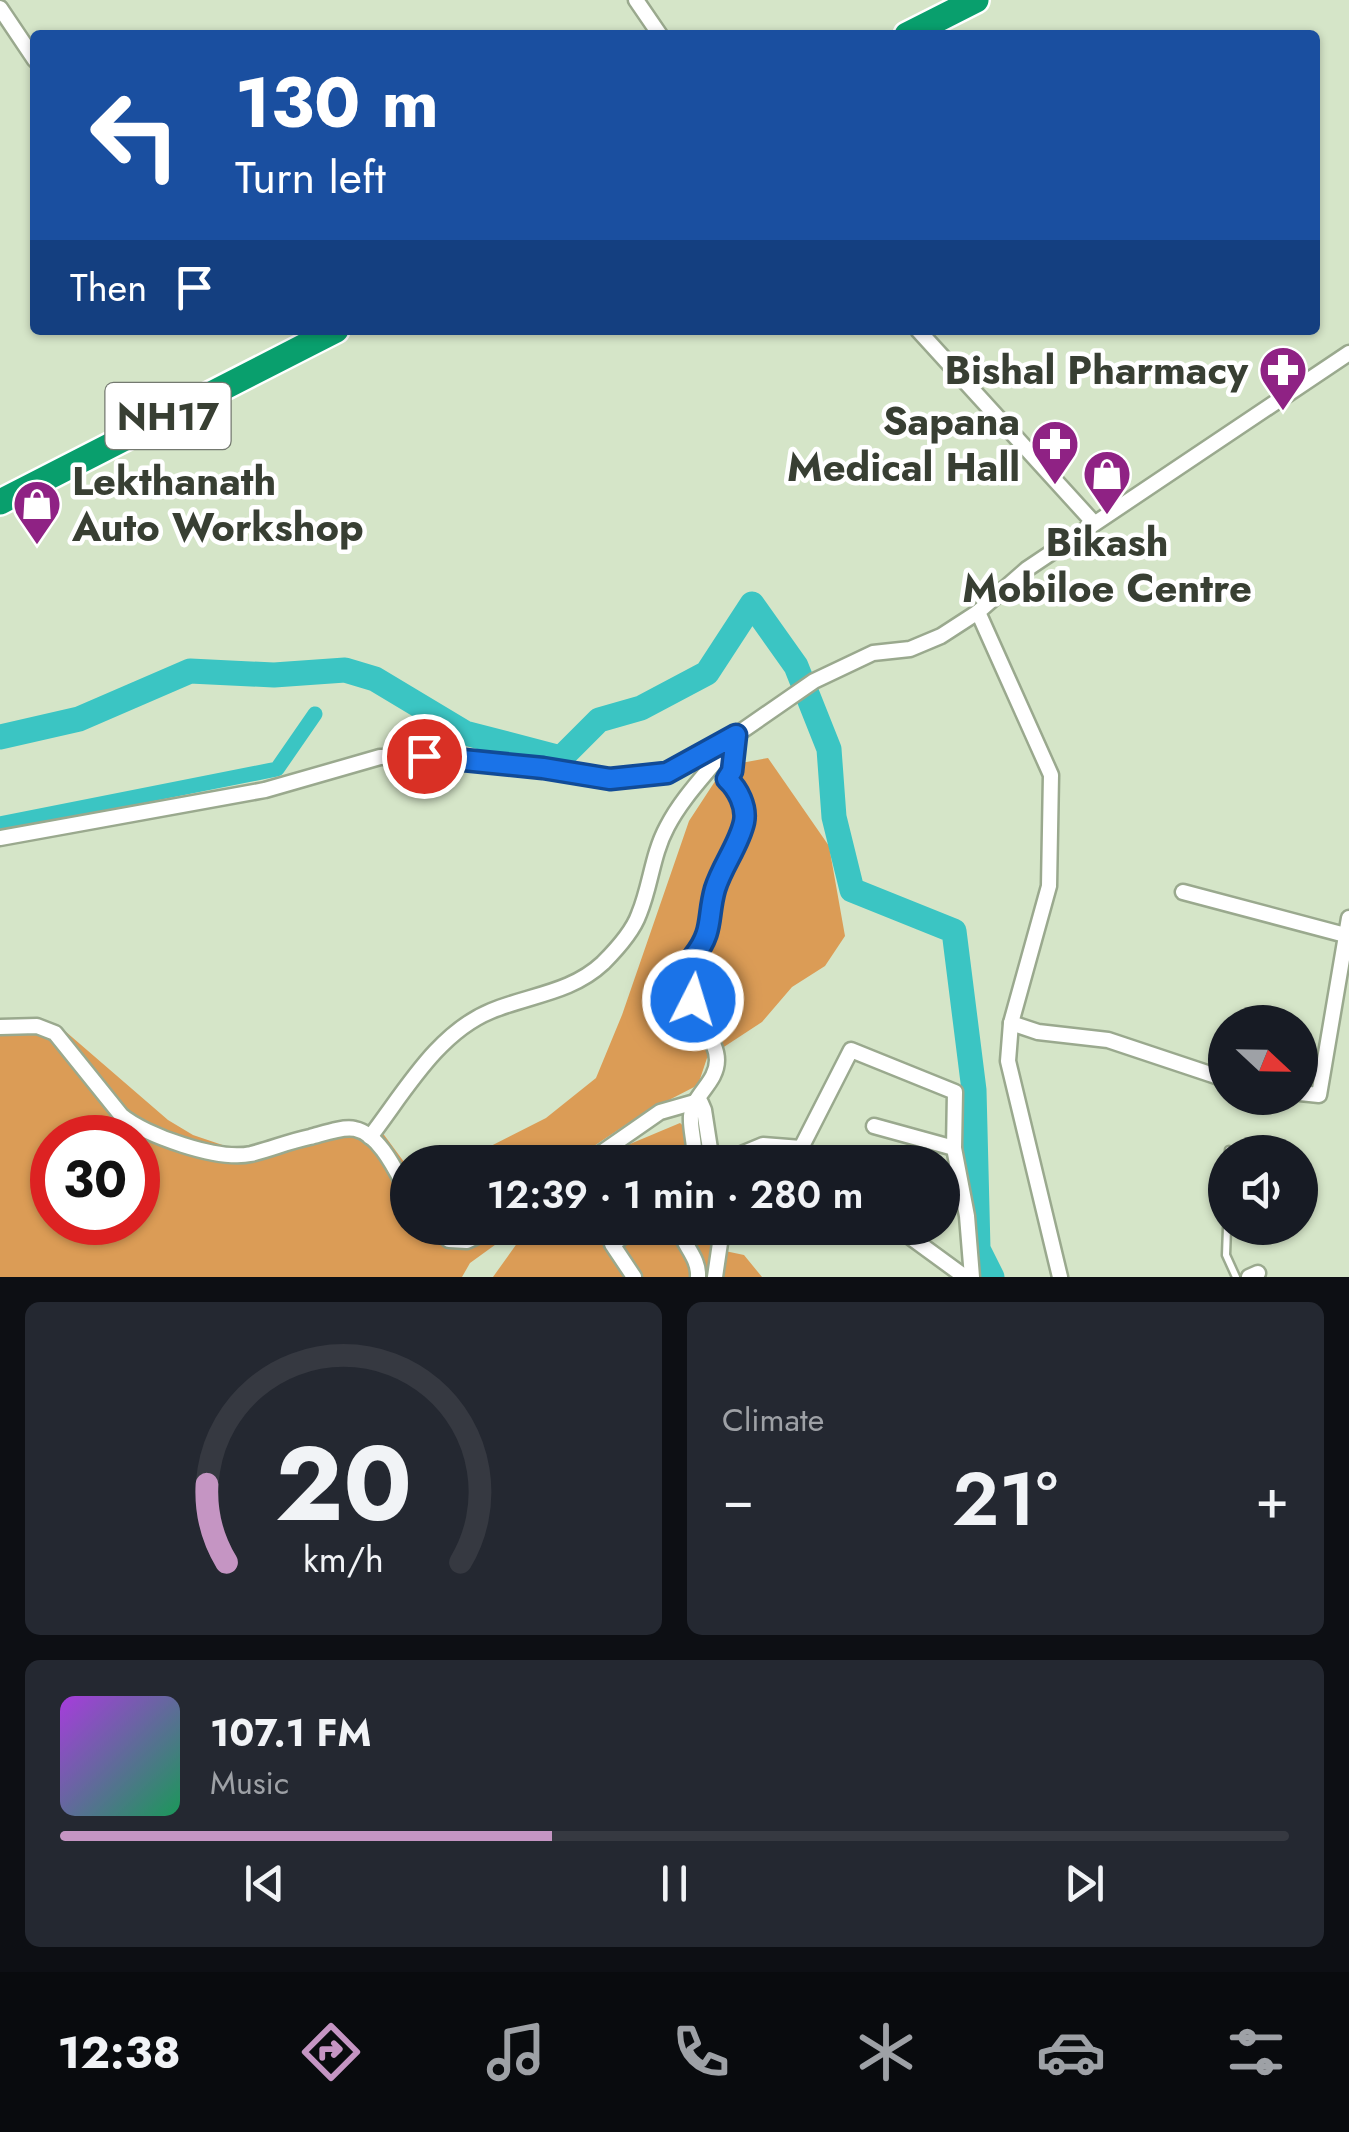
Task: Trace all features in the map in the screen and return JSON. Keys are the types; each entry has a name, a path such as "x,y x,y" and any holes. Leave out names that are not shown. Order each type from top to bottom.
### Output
{"highway":[{"path":"921,30 976,0"},
{"name":"NH17","path":"0,502 325,335"}],"street":[{"path":"644,4 657,30"},
{"path":"0,8 30,53"},
{"path":"923,335 1094,523"},
{"path":"0,838 265,790 380,757 424,756 610,779 667,773 736,735 814,681 873,653 910,648 941,636 978,612 1027,569 1349,354"},
{"path":"978,612 1051,775 1050,886 1011,1024 1008,1061 1060,1277"},
{"path":"696,1145 690,1117 695,1102 713,1077 717,1056 693,1000 698,971 694,956 711,927 716,887 745,820 736,788 727,779 732,771 736,735"},
{"path":"370,1137 436,1050 464,1028 488,1012 578,982 602,964 638,918 655,850 668,824 684,798 736,735"},
{"path":"1183,892 1347,936"},
{"path":"1318,1095 1349,918"},
{"path":"1011,1024 1038,1032 1108,1040 1208,1073"},
{"path":"0,1028 37,1026 55,1033 120,1115 132,1125 163,1138 232,1156 354,1128 370,1137 390,1166"},
{"path":"802,1145 851,1050 955,1092 954,1145"},
{"path":"612,1145 660,1112 695,1102 701,1103 704,1110 709,1145"},
{"path":"874,1126 943,1145"},
{"path":"960,1179 967,1216 968,1277"},
{"path":"613,1245 634,1277"},
{"path":"685,1245 699,1263 698,1277"},
{"path":"715,1277 720,1245"},
{"path":"922,1245 968,1277"}],"lane":[{"path":"1226,1245 1236,1277"}],"shaded area":[{"path":"768,758 829,846 845,936 825,966 792,987 762,1022 707,1058 698,1085 642,1114 596,1145 493,1145 546,1118 596,1078 622,1015 689,821 725,766"},
{"path":"0,1021 58,1025 168,1120 193,1135 249,1154 298,1132 379,1128 392,1145 390,1245 495,1245 470,1263 462,1277 0,1277"},
{"path":"680,1123 688,1130 688,1145 630,1144"},
{"path":"516,1245 721,1245 725,1251 744,1255 762,1277 493,1277"}],"waterway":[{"path":"0,737 79,719 190,671 274,675 345,670 375,679 465,733 561,758 599,720 641,708 707,673 752,604 796,666 829,749 834,817 852,890 954,931 974,1090 978,1249 992,1277"},
{"path":"0,824 277,769 315,714"}],"place":[{"name":"Bishal Pharmacy","path":"1283,412"},
{"name":"Sapana Medical Hall","path":"1055,486"},
{"name":"Bikash Mobiloe Centre","path":"1107,516"},
{"name":"Lekthanath Auto Workshop","path":"37,546"}],"route":[{"path":"424,756 610,779 667,773 736,735 732,771 727,779 736,788 745,820 716,887 711,927 694,956 698,971 693,1000"}]}
